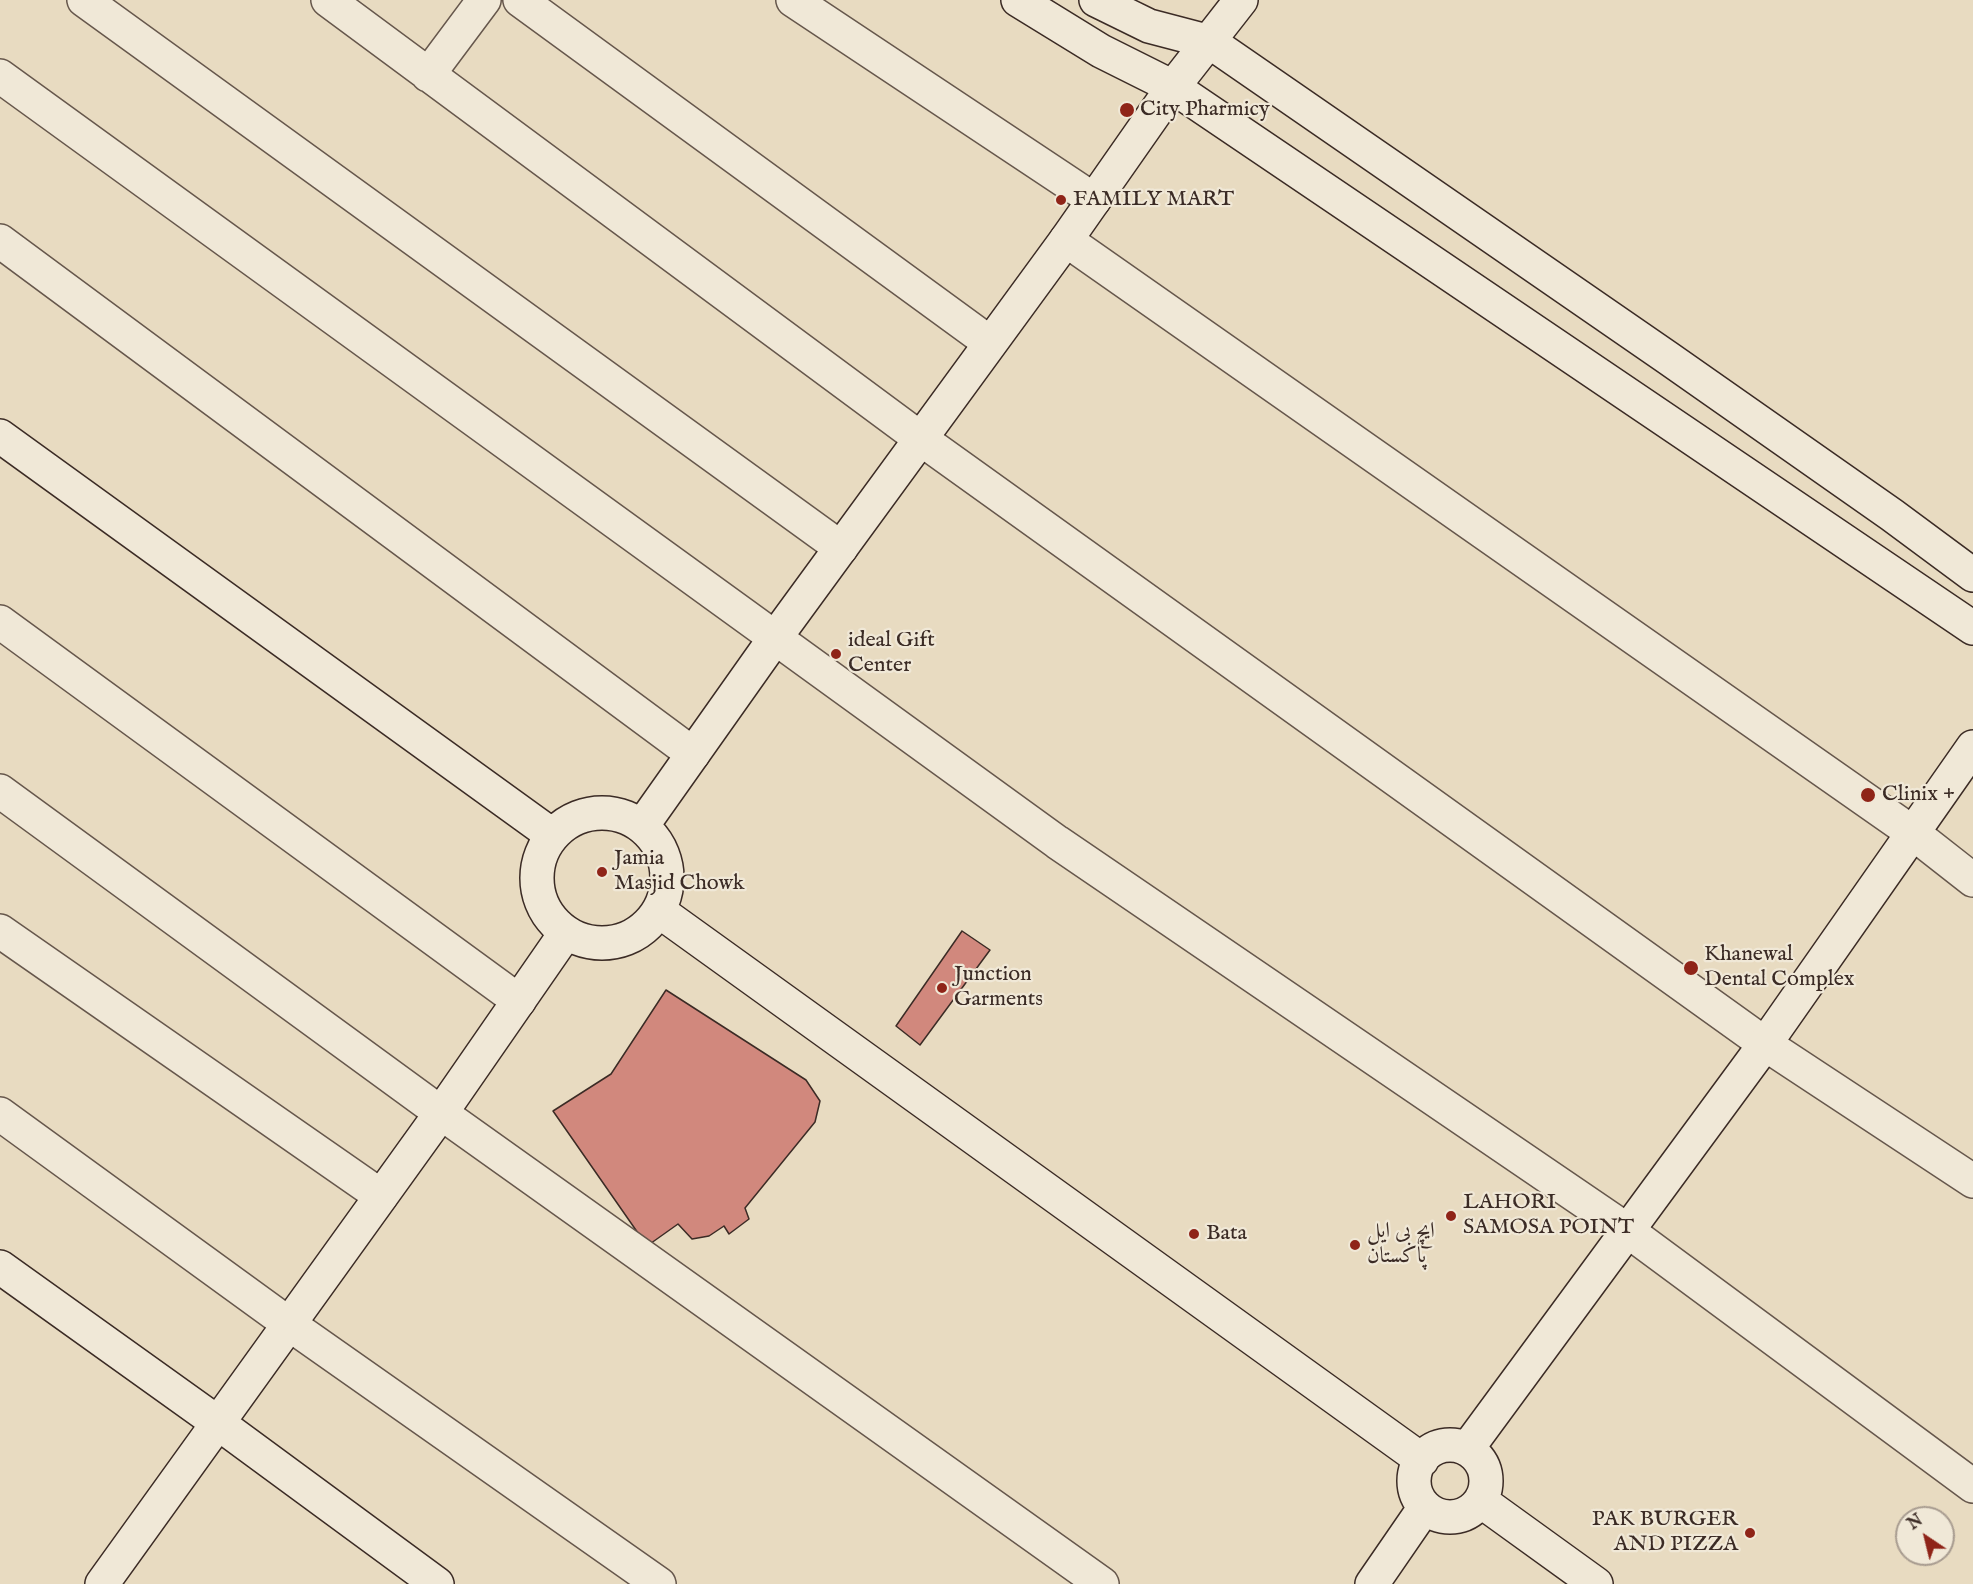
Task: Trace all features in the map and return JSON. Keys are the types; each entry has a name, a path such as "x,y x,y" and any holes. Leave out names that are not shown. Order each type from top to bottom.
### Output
{"street":[{"path":"84,0 841,548"},
{"path":"328,0 921,439 1765,1044 1973,1182"},
{"path":"428,75 484,0"},
{"path":"520,0 990,344"},
{"path":"793,0 1094,200"},
{"path":"1018,0 1101,51 1173,87 1973,628"},
{"path":"1095,0 1149,26 1210,42 1678,365 1892,515 1973,575"},
{"path":"642,826 775,638 1066,240 1173,87 1241,0"},
{"path":"0,75 1057,842 1628,1231 1973,1486"},
{"path":"1066,240 1913,833 1973,880"},
{"path":"0,241 693,754"},
{"path":"0,436 552,835"},
{"path":"0,622 519,1001"},
{"path":"1467,1449 1765,1044 1973,747"},
{"path":"0,791 441,1113 1102,1584"},
{"path":"591,813 612,813 632,819 649,832 661,849 668,870 666,891 659,911 646,927 628,939 608,944 586,942 565,934 549,918 538,898 536,876 540,854 552,835 570,820 591,813"},
{"path":"659,911 1422,1460"},
{"path":"0,931 381,1196"},
{"path":"102,1584 441,1113 565,934"},
{"path":"0,1114 289,1324 659,1584"},
{"path":"0,1267 437,1584"},
{"path":"1448,1445 1467,1449 1484,1466 1486,1490 1481,1500 1474,1508 1455,1517 1444,1517 1425,1507 1415,1490 1414,1479 1422,1460 1438,1447 1448,1445"},
{"path":"1481,1500 1596,1584"},
{"path":"1372,1584 1425,1507"}],"building":[{"name":"Junction Garments","path":"962,931 990,950 920,1045 896,1026"},
{"path":"666,990 806,1080 820,1101 815,1122 745,1208 749,1219 729,1234 724,1226 709,1236 692,1239 678,1224 647,1246 553,1111 611,1074"}],"place":[{"name":"City Pharmicy","path":"1127,110"},
{"name":"FAMILY MART","path":"1061,200"},
{"name":"ideal Gift Center","path":"836,654"},
{"name":"Clinix +","path":"1868,795"},
{"name":"Jamia Masjid Chowk","path":"602,872"},
{"name":"Khanewal Dental Complex","path":"1691,968"},
{"name":"Junction Garments","path":"942,988"},
{"name":"LAHORI SAMOSA POINT","path":"1451,1216"},
{"name":"Bata","path":"1194,1234"},
{"name":"ایچ بی ایل پاکستان","path":"1355,1245"},
{"name":"PAK BURGER AND PIZZA","path":"1750,1533"}]}
